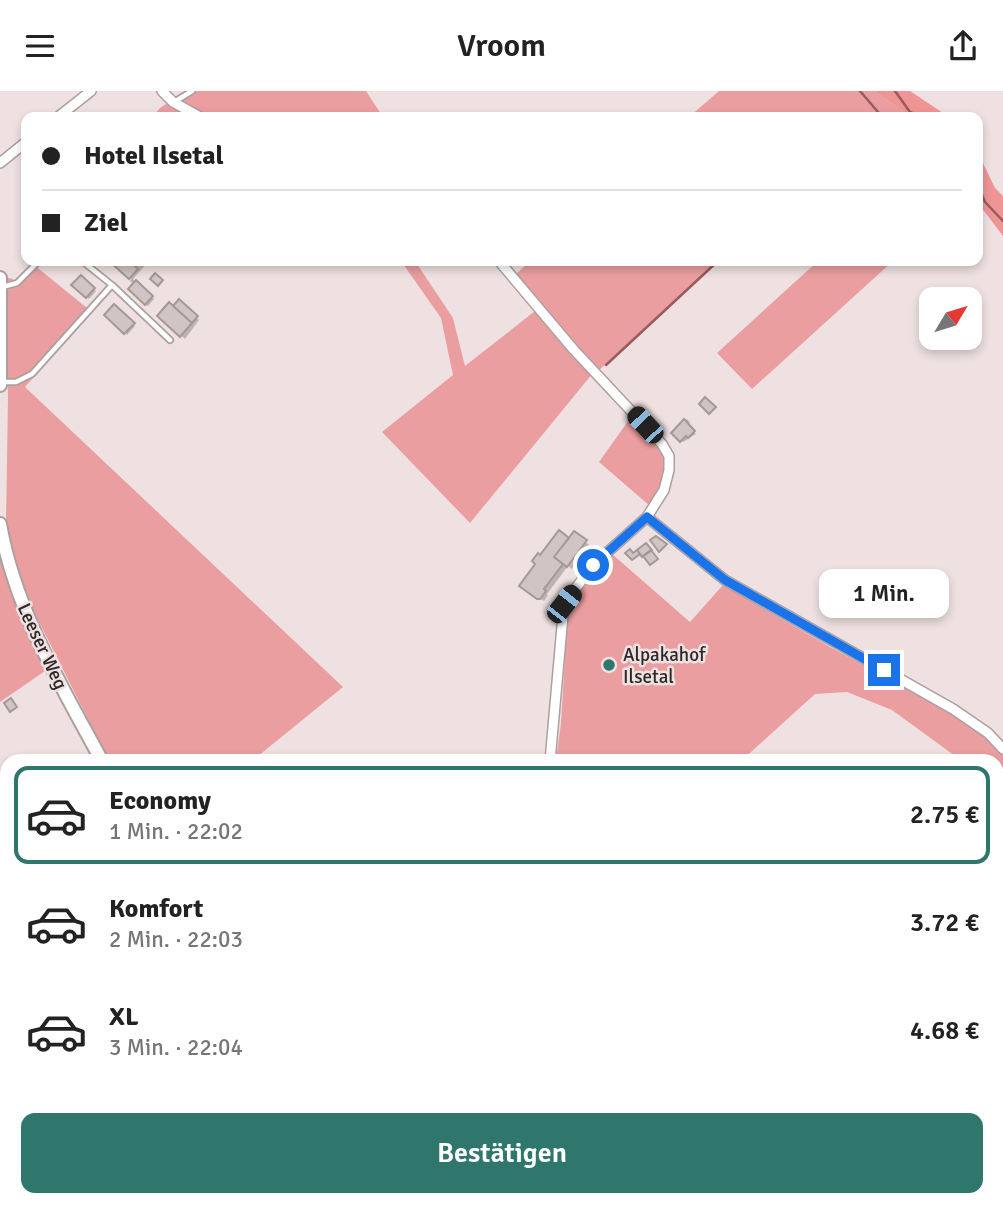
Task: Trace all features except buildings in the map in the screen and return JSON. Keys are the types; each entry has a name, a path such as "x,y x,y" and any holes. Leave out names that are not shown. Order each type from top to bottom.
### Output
{"street":[{"path":"64,112 91,91"},
{"path":"162,91 173,102 191,112"},
{"path":"0,163 21,146"},
{"path":"503,266 574,350 663,444 669,456 664,489 647,517 593,565 564,604 551,754"},
{"path":"0,384 1,282"},
{"path":"647,517 725,580 953,709 988,733 1003,749"},
{"name":"Leeser Weg","path":"0,524 16,589 40,647 98,754"}],"lane":[{"path":"173,102 192,91"},
{"path":"1,282 17,283 34,266"},
{"path":"88,266 170,340"},
{"path":"0,384 16,382 32,374 112,285"}],"shaded area":[{"path":"185,91 366,91 380,112 156,112"},
{"path":"719,91 874,91 904,112 695,112"},
{"path":"874,91 910,91 942,112 904,112"},
{"path":"983,163 995,188 1003,196 1003,236 983,210"},
{"path":"35,266 92,312 25,387 343,687 261,754 105,754 23,590 6,523 6,277 15,280"},
{"path":"405,266 418,266 453,318 465,366 535,311 593,373 470,523 382,432 453,375 441,318"},
{"path":"525,266 714,266 598,371 516,274"},
{"path":"813,266 887,266 752,389 717,353"},
{"path":"631,417 652,439 664,457 664,477 650,506 599,462"},
{"path":"0,552 10,591 45,671 0,702"},
{"path":"612,554 690,622 723,585 951,713 1003,754 952,754 892,710 847,692 815,694 749,754 557,754 568,606 582,585"}],"waterway":[{"path":"860,91 878,112"},
{"path":"895,91 910,112"},
{"path":"983,197 1003,221"},
{"path":"606,365 713,266"}],"place":[{"name":"Alpakahof Ilsetal","path":"609,665"}],"route":[{"path":"593,565 647,517 725,580 884,670"}]}
